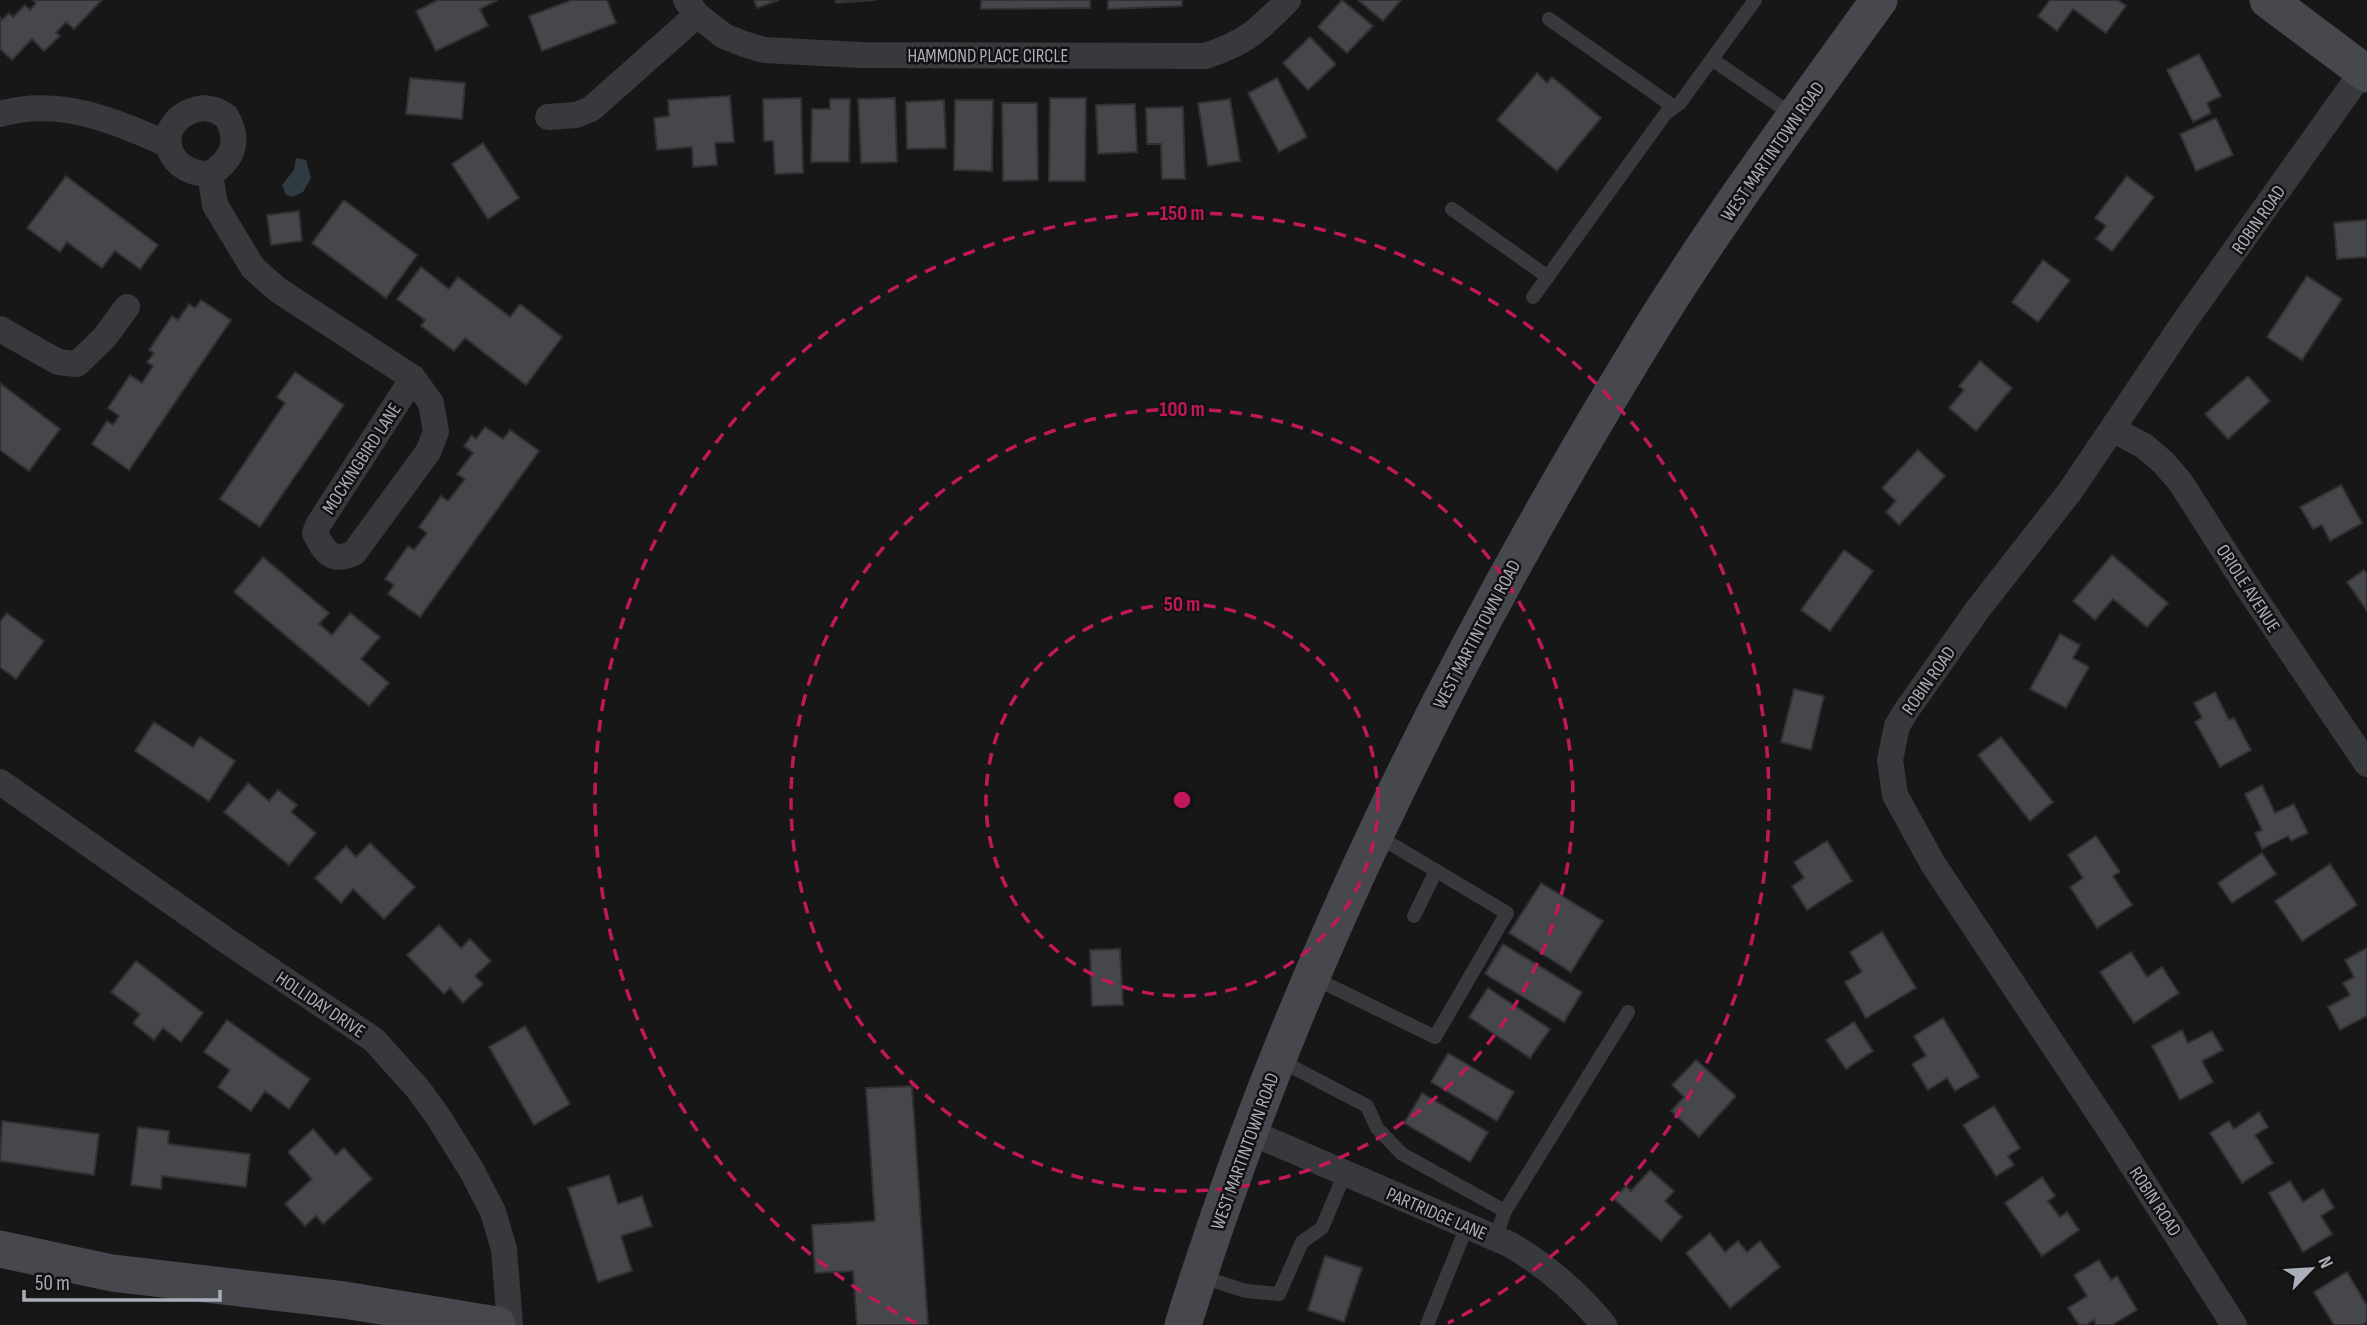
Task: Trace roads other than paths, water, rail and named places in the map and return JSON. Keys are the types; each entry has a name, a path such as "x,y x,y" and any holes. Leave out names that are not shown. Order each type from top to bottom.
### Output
{"main road":[{"name":"WEST MARTINTOWN ROAD","path":"1183,1325 1278,1060 1374,835 1439,702 1553,494 1644,339 1737,199 1879,0"},
{"path":"2268,0 2366,70"},
{"path":"0,1249 112,1273 344,1300 498,1325"}],"street":[{"name":"HAMMOND PLACE CIRCLE","path":"692,7 724,36 764,50 861,55 1205,56 1228,49 1255,33 1289,0"},
{"path":"548,117 576,115 591,108 692,7"},
{"name":"ROBIN ROAD","path":"2231,1324 2115,1138 1933,864 1895,795 1890,760 1892,743 1906,711 1978,609 2071,490 2184,322 2366,70"},
{"path":"203,108 226,116 234,137 233,151 227,161 210,174 189,171 179,164 169,145 168,134 173,123 182,115 203,108"},
{"path":"0,114 33,109 86,113 111,120 169,145"},
{"name":"MOCKINGBIRD LANE","path":"210,174 215,205 253,268 278,290 413,378 431,404 436,432 428,453 355,553 343,558 334,557 320,543 315,533 318,525 413,378"},
{"path":"0,329 58,362 76,363 104,338 127,307"},
{"name":"ORIOLE AVENUE","path":"2114,429 2144,446 2164,463 2181,483 2367,764"},
{"name":"HOLLIDAY DRIVE","path":"0,782 374,1040 418,1089 437,1115 472,1171 492,1212 504,1249 510,1325"},
{"name":"PARTRIDGE LANE","path":"1250,1132 1467,1226 1535,1259 1579,1295 1604,1325"}],"lane":[{"path":"1533,297 1666,113 1680,103 1713,60 1749,2"},
{"path":"1549,19 1674,107"},
{"path":"1713,60 1795,117"},
{"path":"1452,209 1548,277"},
{"path":"1313,977 1435,1037 1507,913 1374,835"},
{"path":"1414,916 1436,871"},
{"path":"1495,1239 1505,1211 1628,1012"},
{"path":"1278,1060 1367,1106 1377,1128 1402,1154 1505,1211"},
{"path":"1199,1275 1246,1291 1279,1294 1302,1242 1321,1228 1345,1173"},
{"path":"1427,1325 1467,1226"}]}
